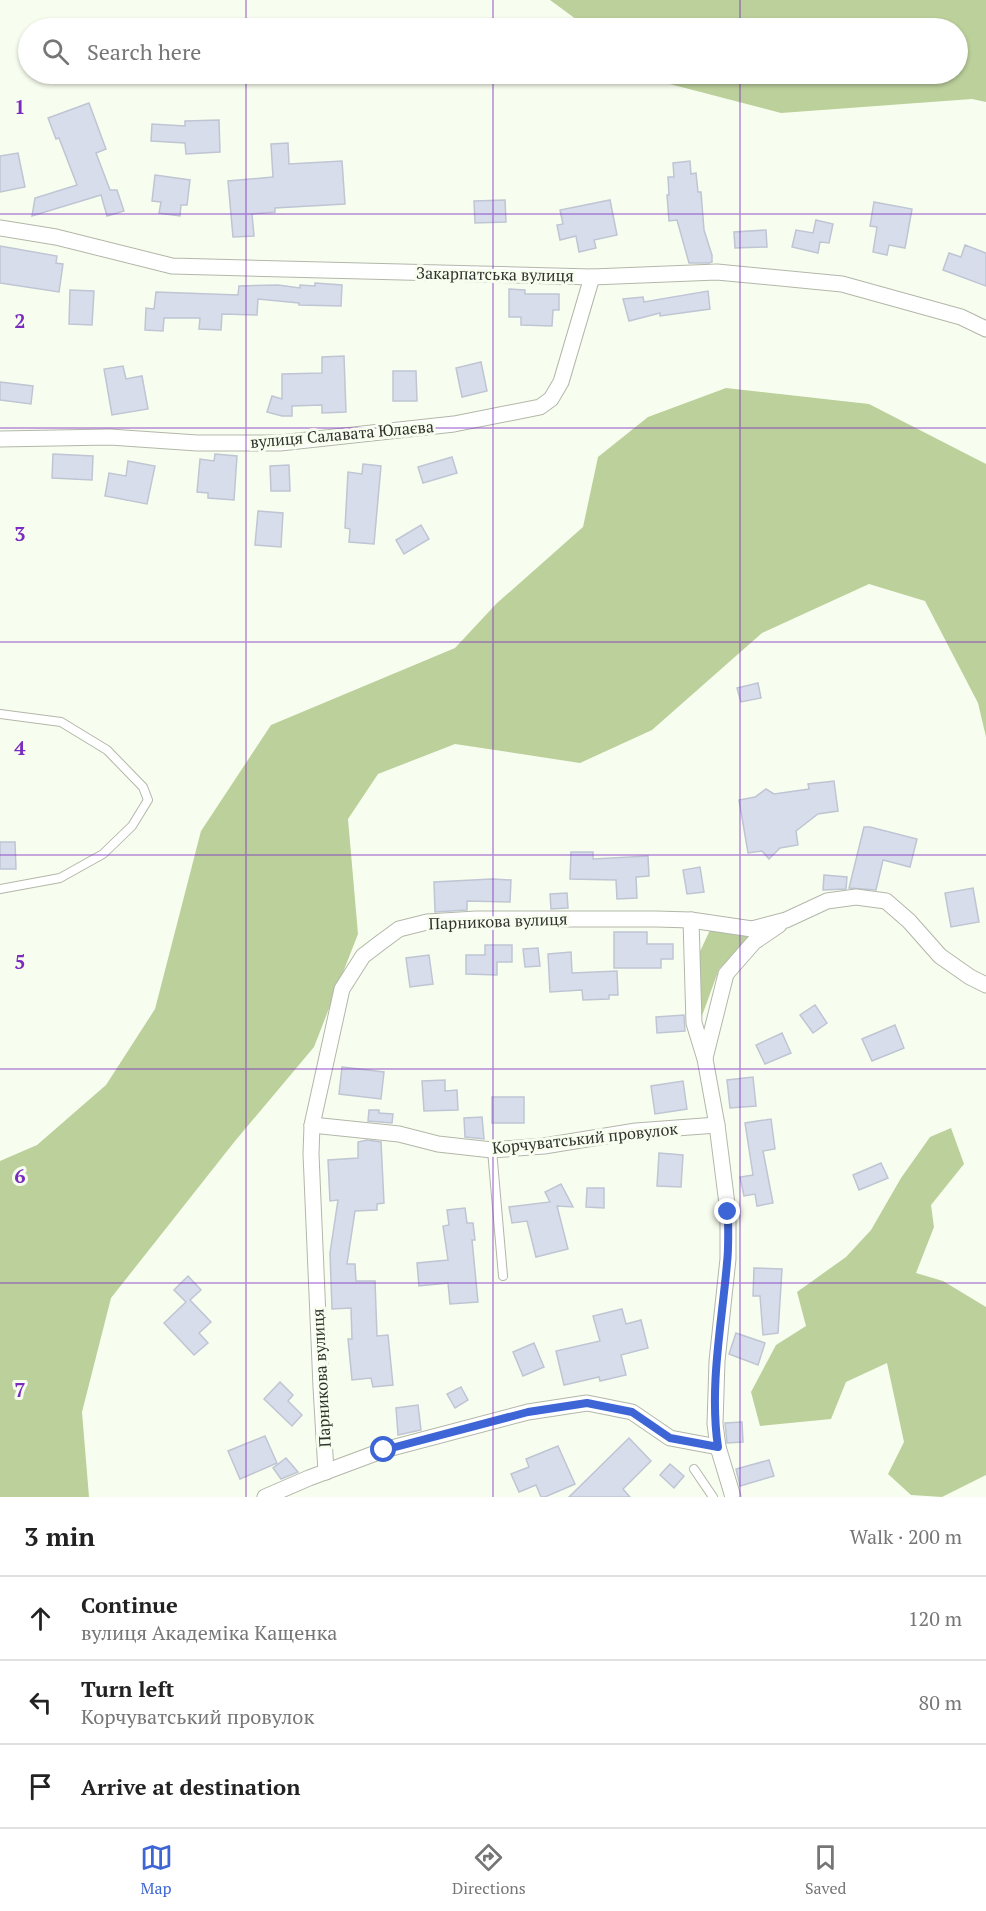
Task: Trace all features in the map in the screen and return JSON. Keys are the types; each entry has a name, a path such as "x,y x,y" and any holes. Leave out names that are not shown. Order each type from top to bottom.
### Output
{"street":[{"name":"Закарпатська вулиця","path":"0,228 56,237 172,266 592,277 717,272 842,284 962,317 986,329"},
{"name":"вулиця Салавата Юлаєва","path":"0,440 110,437 196,443 280,443 454,424 540,406 551,399 561,382 592,277"},
{"name":"Парникова вулиця","path":"326,1472 313,1212 312,1125 342,989 363,956 399,929 428,922 476,919 613,918 691,920 752,929 786,920 827,901 856,897 886,901 909,921 940,956 986,985"},
{"path":"691,920 694,1023 705,1059 717,1125 728,1212 728,1259 717,1361 715,1424 718,1447 733,1497"},
{"path":"705,1059 726,974 754,942 786,920"},
{"name":"Корчуватський провулок","path":"312,1125 399,1134 438,1144 492,1150 544,1146 636,1131 717,1125"},
{"path":"265,1497 384,1450 528,1412 587,1403 632,1412 670,1438 718,1447"}],"lane":[{"path":"0,714 61,722 107,750 143,787 148,800 132,826 103,854 60,878 0,889"},
{"path":"492,1150 503,1276"},
{"path":"694,1468 713,1497"}],"green space":[{"path":"550,0 986,0 986,102 972,99 781,113 670,84 968,84 968,18 574,18"},
{"path":"726,388 869,404 986,464 986,737 978,703 925,601 869,584 762,633 652,730 580,763 455,744 378,774 348,819 358,934 314,1047 235,1141 111,1298 82,1412 89,1497 0,1497 0,1161 37,1145 106,1085 155,1009 201,831 271,725 455,648 496,604 583,527 598,457 648,417"},
{"path":"711,928 759,931 719,969 698,1027 696,960"},
{"path":"951,1128 964,1164 931,1205 934,1227 916,1273 943,1281 986,1307 986,1475 942,1497 911,1495 888,1474 904,1442 887,1363 846,1382 831,1419 760,1426 751,1392 776,1345 806,1326 797,1292 846,1257 871,1230 901,1178 930,1137"}],"building":[{"path":"89,103 106,149 96,153 110,190 117,190 124,211 107,216 101,195 32,216 35,198 77,185 59,138 56,139 48,118"},
{"path":"219,120 220,152 186,154 185,143 151,141 152,124 185,126 185,121"},
{"path":"288,143 289,164 342,161 345,204 275,208 275,212 252,214 254,236 233,237 228,181 273,177 271,144"},
{"path":"18,153 25,187 0,192 0,156"},
{"path":"690,161 691,174 696,173 698,192 701,192 704,230 712,255 712,262 709,263 689,263 677,220 669,221 668,177 674,177 673,163"},
{"path":"155,175 190,180 187,205 181,205 180,216 159,213 161,202 152,201"},
{"path":"505,200 506,222 475,223 474,201"},
{"path":"610,200 617,235 594,240 596,248 579,252 576,236 560,240 557,225 563,224 560,210"},
{"path":"874,202 912,209 905,248 889,245 887,255 873,252 877,227 870,226"},
{"path":"816,220 833,224 829,243 820,242 818,253 792,247 796,230 813,233"},
{"path":"766,230 767,247 735,248 734,232"},
{"path":"965,245 986,253 986,286 943,270 949,253 961,257"},
{"path":"0,246 57,256 56,263 63,264 59,292 0,283"},
{"path":"315,283 342,285 341,306 299,305 299,303 258,299 257,315 222,314 221,330 199,329 200,318 164,318 163,331 145,330 146,308 154,309 156,292 238,295 239,286 278,285 300,288 300,285 315,286"},
{"path":"509,289 525,290 525,294 559,294 559,310 553,310 552,326 521,325 521,317 509,317"},
{"path":"70,290 94,291 92,325 69,324"},
{"path":"708,291 710,309 660,316 660,313 629,321 623,299 643,297 644,302"},
{"path":"344,356 346,412 322,413 322,405 292,406 292,416 267,412 272,396 282,399 282,374 322,373 322,357"},
{"path":"481,362 487,391 462,397 456,368"},
{"path":"123,366 126,379 142,376 148,409 112,415 104,369"},
{"path":"393,371 416,371 417,401 393,401"},
{"path":"0,382 33,386 31,404 0,400"},
{"path":"53,454 93,456 92,480 52,478"},
{"path":"215,454 237,456 234,500 208,498 208,493 197,492 200,459 214,461"},
{"path":"452,457 457,473 423,483 418,467"},
{"path":"128,461 155,466 147,504 105,496 109,473 126,476"},
{"path":"363,464 381,466 374,544 349,542 350,529 345,528 348,472 362,474"},
{"path":"289,465 290,491 271,491 270,466"},
{"path":"258,511 283,513 281,547 255,545"},
{"path":"421,525 429,539 404,554 396,540"},
{"path":"758,683 761,698 741,702 737,688"},
{"path":"834,781 838,811 818,814 796,831 798,845 780,848 769,859 762,851 748,853 739,800 755,797 766,789 774,794 809,789 808,784"},
{"path":"864,827 917,839 910,867 883,860 876,890 849,888"},
{"path":"0,842 15,842 16,869 0,869"},
{"path":"571,852 593,852 593,859 648,856 649,876 636,877 637,898 617,899 616,880 570,879"},
{"path":"700,867 704,892 687,894 683,870"},
{"path":"824,875 847,877 846,889 823,890"},
{"path":"511,880 510,902 467,901 467,910 435,912 434,882"},
{"path":"973,888 979,922 951,927 945,893"},
{"path":"567,893 568,908 551,909 550,894"},
{"path":"614,932 647,932 647,944 673,944 673,959 661,959 661,968 614,968"},
{"path":"485,945 512,945 512,962 497,962 497,975 466,974 466,955 485,955"},
{"path":"538,948 540,966 525,967 523,949"},
{"path":"571,952 572,973 617,971 618,995 609,995 609,999 583,1000 582,990 550,992 548,954"},
{"path":"429,955 433,984 410,987 406,958"},
{"path":"815,1005 827,1023 813,1033 800,1015"},
{"path":"684,1015 685,1031 657,1033 656,1017"},
{"path":"895,1025 904,1048 872,1061 862,1039"},
{"path":"782,1033 791,1053 765,1064 756,1045"},
{"path":"342,1067 384,1072 381,1099 339,1094"},
{"path":"753,1077 756,1106 730,1108 727,1080"},
{"path":"445,1080 445,1091 457,1090 458,1110 424,1111 422,1081"},
{"path":"683,1081 687,1109 655,1114 651,1086"},
{"path":"492,1097 524,1097 524,1123 492,1123"},
{"path":"369,1110 393,1114 392,1123 368,1121"},
{"path":"482,1117 484,1139 465,1137 464,1118"},
{"path":"771,1119 775,1149 763,1151 773,1203 757,1206 755,1194 744,1196 740,1177 753,1175 745,1123"},
{"path":"367,1140 381,1142 384,1203 377,1204 377,1210 355,1211 347,1264 355,1264 356,1281 375,1281 377,1336 388,1335 393,1385 373,1387 371,1378 352,1380 348,1339 352,1339 351,1308 332,1309 330,1253 338,1200 330,1201 328,1160 358,1158 358,1142"},
{"path":"659,1153 683,1155 681,1187 657,1186"},
{"path":"881,1163 888,1178 859,1190 853,1175"},
{"path":"561,1184 573,1207 557,1206 568,1249 536,1257 527,1221 512,1223 509,1207 550,1202 545,1192"},
{"path":"587,1188 604,1188 604,1208 586,1207"},
{"path":"465,1208 467,1223 473,1223 475,1240 472,1240 478,1302 450,1304 448,1283 419,1286 417,1263 448,1260 443,1226 449,1225 447,1210"},
{"path":"754,1268 782,1269 778,1333 763,1335 760,1296 753,1296"},
{"path":"188,1276 201,1290 190,1300 211,1322 199,1333 208,1343 194,1355 164,1323 186,1302 174,1290"},
{"path":"622,1309 626,1324 641,1320 648,1348 621,1355 626,1375 600,1381 599,1377 564,1385 556,1351 600,1341 593,1316"},
{"path":"736,1333 765,1343 758,1365 729,1354"},
{"path":"534,1343 544,1367 523,1376 513,1352"},
{"path":"280,1382 293,1395 288,1401 302,1415 292,1426 264,1399"},
{"path":"461,1387 468,1400 455,1408 447,1394"},
{"path":"418,1405 421,1430 398,1435 396,1408"},
{"path":"742,1422 743,1442 727,1443 725,1423"},
{"path":"265,1436 277,1463 240,1479 228,1451"},
{"path":"629,1438 651,1461 623,1489 630,1497 569,1497"},
{"path":"558,1446 575,1484 545,1497 541,1497 536,1485 519,1492 511,1474 529,1467 526,1459"},
{"path":"286,1458 298,1472 281,1479 273,1468"},
{"path":"769,1460 774,1476 740,1486 736,1469"},
{"path":"670,1464 684,1476 674,1488 660,1475"}],"route":[{"path":"384,1450 528,1412 587,1403 632,1412 670,1438 718,1447 715,1424 717,1361 728,1259 728,1212"}]}
